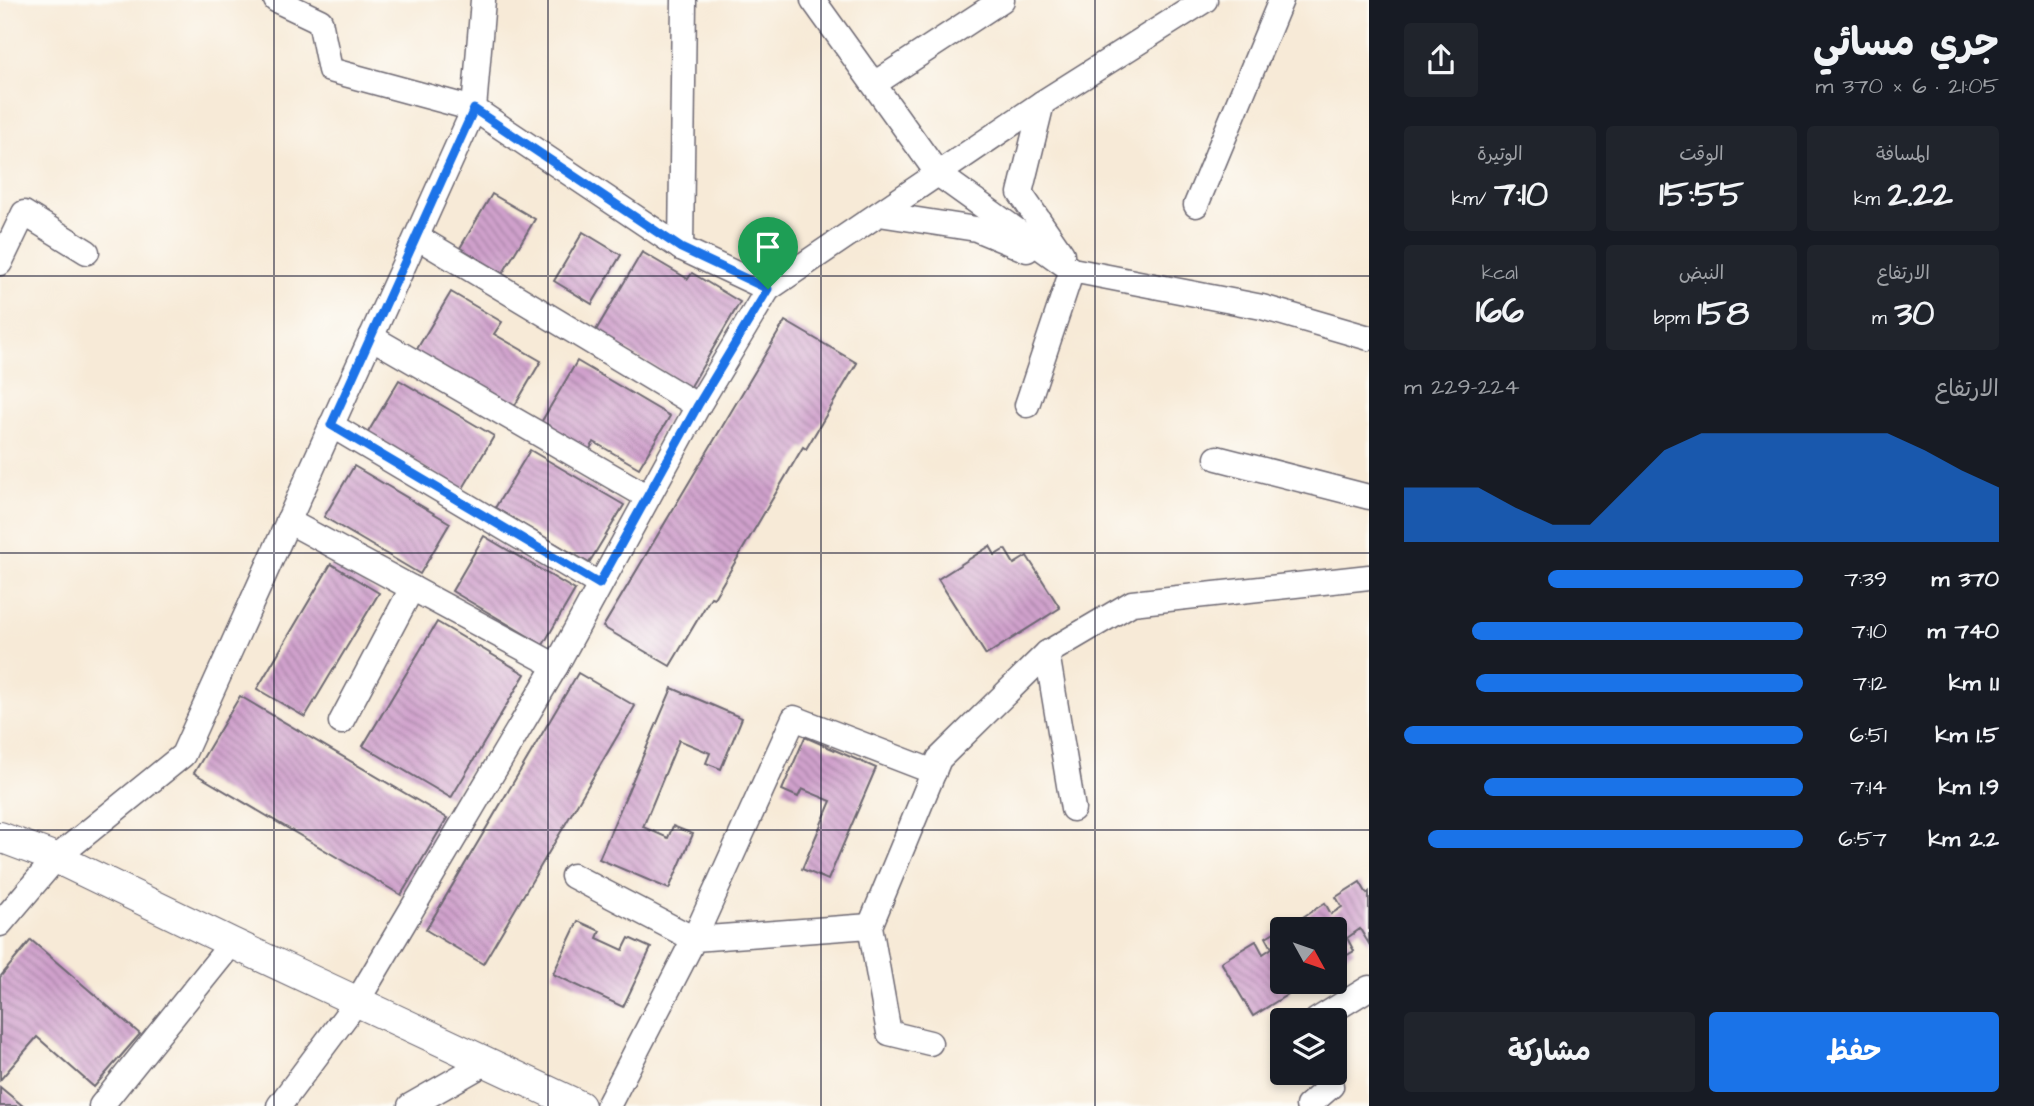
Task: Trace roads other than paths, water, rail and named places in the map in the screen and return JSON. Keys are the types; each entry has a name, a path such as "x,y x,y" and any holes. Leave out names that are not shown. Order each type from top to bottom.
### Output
{"main road":[{"path":"0,837 56,858 580,1106"}],"street":[{"path":"276,0 320,10 330,70 474,109 681,248 768,289"},
{"path":"0,924 56,858 183,755 474,109 483,0"},
{"path":"681,248 684,0"},
{"path":"813,0 938,174 1072,270"},
{"path":"874,84 1002,0"},
{"path":"279,1106 358,1000 555,666 698,405 768,289 1042,103 1205,0"},
{"path":"1196,205 1281,0"},
{"path":"1042,103 1020,193 1072,270"},
{"path":"0,263 24,213 87,252"},
{"path":"879,214 976,229 1072,270 1262,307 1369,338"},
{"path":"416,237 698,405"},
{"path":"1027,405 1072,270"},
{"path":"371,337 648,497"},
{"path":"331,425 599,584"},
{"path":"1217,458 1369,497"},
{"path":"288,521 555,666"},
{"path":"930,1043 889,1033 870,926 939,759 1047,653 1132,603 1369,577"},
{"path":"341,722 411,588"},
{"path":"1047,653 1073,809"},
{"path":"608,1106 694,939 794,718 934,772"},
{"path":"573,876 694,939 870,926"},
{"path":"101,1106 232,943"},
{"path":"1336,1008 1369,988"},
{"path":"410,1106 487,1062"},
{"path":"1308,1106 1331,1085"}]}
